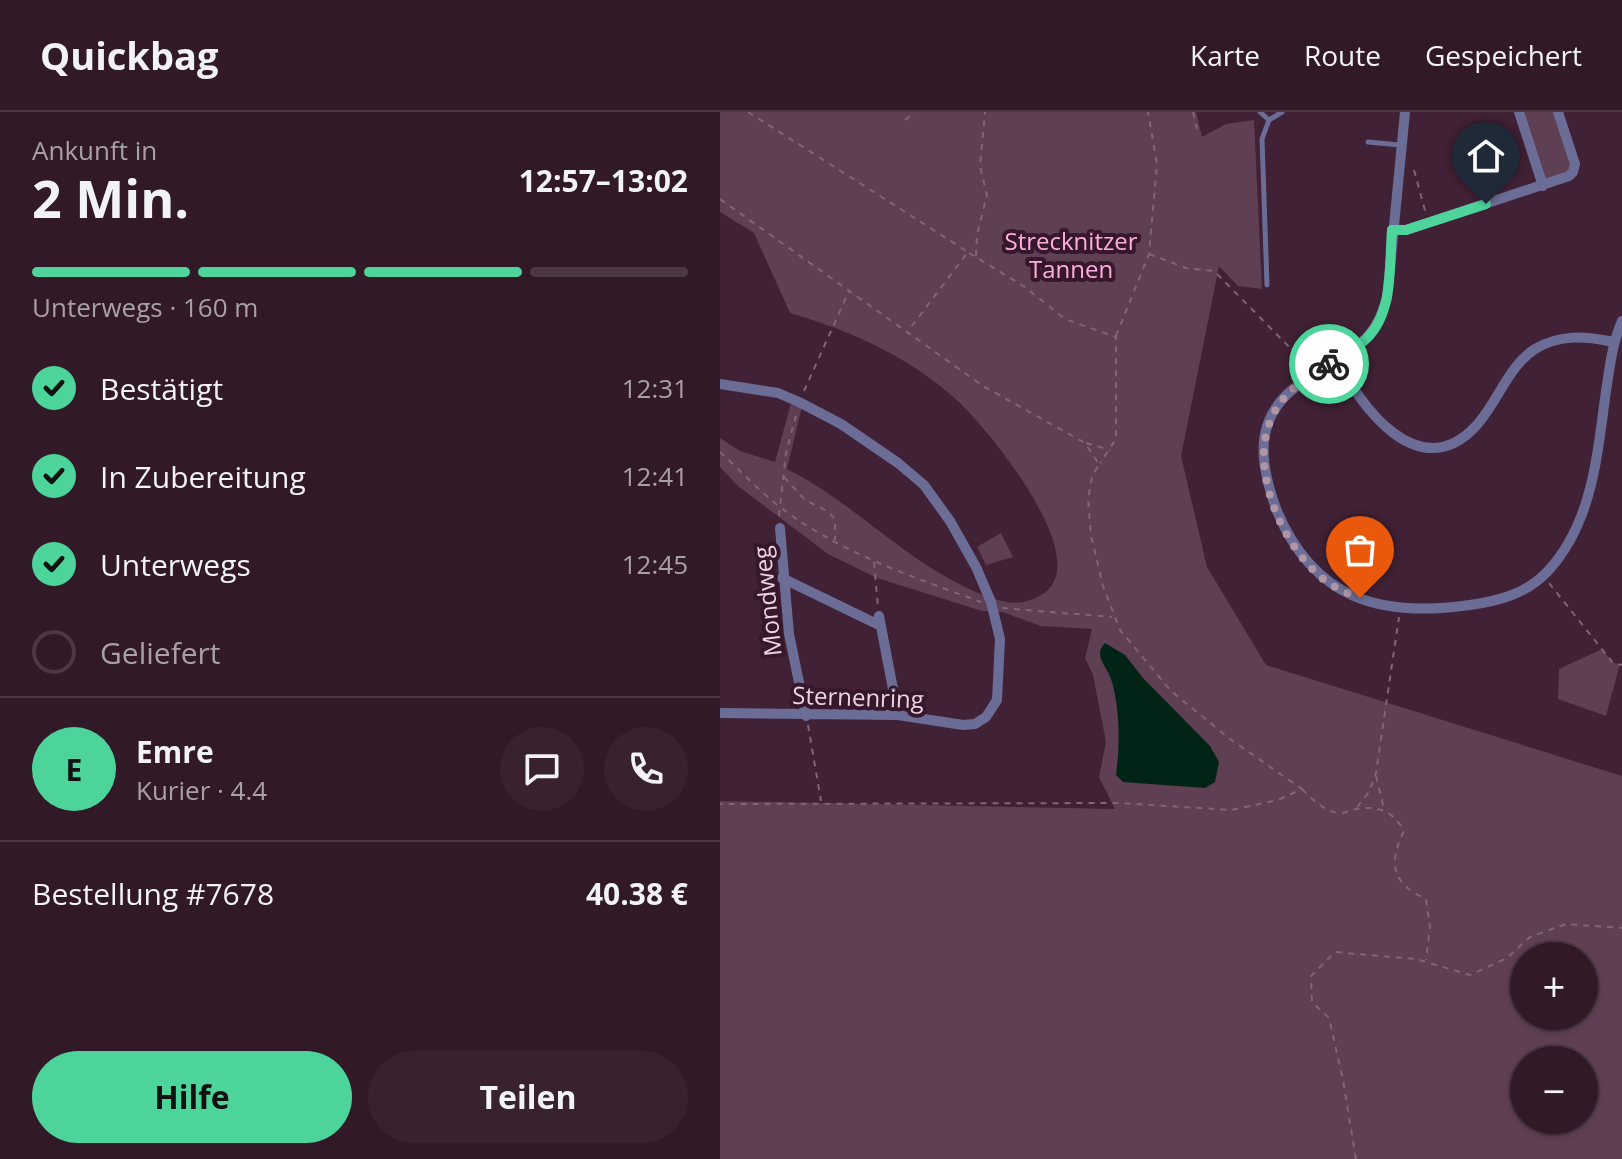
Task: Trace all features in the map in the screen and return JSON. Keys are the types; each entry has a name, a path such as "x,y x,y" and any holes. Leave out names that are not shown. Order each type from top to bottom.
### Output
{"street":[{"path":"1405,112 1387,298 1380,320 1367,338 1295,386 1282,400 1265,432 1265,466 1274,501 1287,534 1303,559 1321,577 1340,591 1360,598 1400,608 1424,610 1492,602 1515,594 1543,576 1566,547 1585,505 1595,468 1613,342 1622,321"},
{"path":"1519,112 1543,186"},
{"path":"1392,230 1406,230 1429,223 1569,176 1575,164 1558,112"},
{"path":"1337,359 1370,414 1392,434 1419,446 1438,447 1458,440 1474,428 1521,362 1546,343 1576,336 1613,342"},
{"name":"Sternenring","path":"720,384 778,393 799,402 853,431 924,485 962,542 992,607 1000,639 997,700 986,717 975,724 898,715 720,713"},
{"name":"Mondweg","path":"780,528 789,634 806,716"},
{"path":"782,578 880,621 898,715"}],"lane":[{"path":"1260,112 1269,120"},
{"path":"1267,285 1262,139 1269,120 1282,112"},
{"path":"1368,142 1401,145"}],"path":[{"path":"748,112 1025,287 1065,319 1116,337"},
{"path":"905,120 915,112"},
{"path":"976,257 977,235 987,195 980,166 985,112"},
{"path":"1148,112 1157,164 1149,254 1116,337 1116,439 1092,477 1088,499 1091,535 1113,617 1143,661 1171,691 1218,730 1302,789 1323,809 1342,814 1357,809 1385,810 1397,819 1404,831 1395,849 1396,877 1409,892 1426,899 1430,927 1426,962"},
{"path":"1193,112 1197,129"},
{"path":"1414,170 1429,223"},
{"path":"720,199 983,386 1085,443 1110,450"},
{"path":"907,331 968,252"},
{"path":"1149,254 1186,268 1214,271 1314,373"},
{"path":"779,506 786,453 799,402 850,290"},
{"path":"1085,443 1099,464"},
{"path":"720,452 779,506 835,542 874,562 992,607 1113,617"},
{"path":"783,476 805,500 827,511 835,519 835,542"},
{"path":"874,562 880,621"},
{"path":"1543,576 1613,663 1622,665"},
{"path":"1357,809 1369,792 1376,773 1400,608"},
{"path":"806,716 821,803"},
{"path":"1376,773 1385,810"},
{"path":"720,804 1120,803 1231,810 1278,800 1302,789"},
{"path":"1356,1159 1329,1018 1312,1002 1311,976 1335,952 1426,962 1470,975 1507,958 1530,937 1566,924 1622,928"}],"green space":[{"name":"Strecknitzer Tannen","path":"720,112 1196,112 1202,137 1226,124 1254,120 1262,289 1238,286 1219,266 1181,456 1207,567 1266,665 1622,776 1622,1159 720,1159 720,801 1115,809 1099,777 1106,742 1093,675 1085,658 1092,629 1041,626 1002,612 982,611 877,578 828,554 738,486 720,467 720,438 740,451 775,462 791,403 802,406 787,469 814,484 915,557 969,589 1010,602 1028,601 1039,596 1056,576 1056,553 1047,525 1032,496 974,418 941,387 901,359 836,328 790,313 754,233 720,212"},
{"path":"1519,112 1558,112 1573,172 1543,186"},
{"path":"1001,533 1013,557 986,565 977,547"},
{"path":"1602,649 1613,663 1620,664 1606,716 1558,699 1559,669"}],"shaded area":[{"path":"1105,643 1125,655 1143,678 1210,746 1219,762 1215,782 1205,788 1123,782 1116,775 1118,716 1112,682 1100,657"}],"way so far":[{"path":"1329,364 1295,386 1273,414 1265,432 1266,477 1287,534 1303,559 1340,591 1360,598"}],"route":[{"path":"1329,364 1367,338 1380,320 1387,298 1392,230 1406,230 1486,204"}]}
